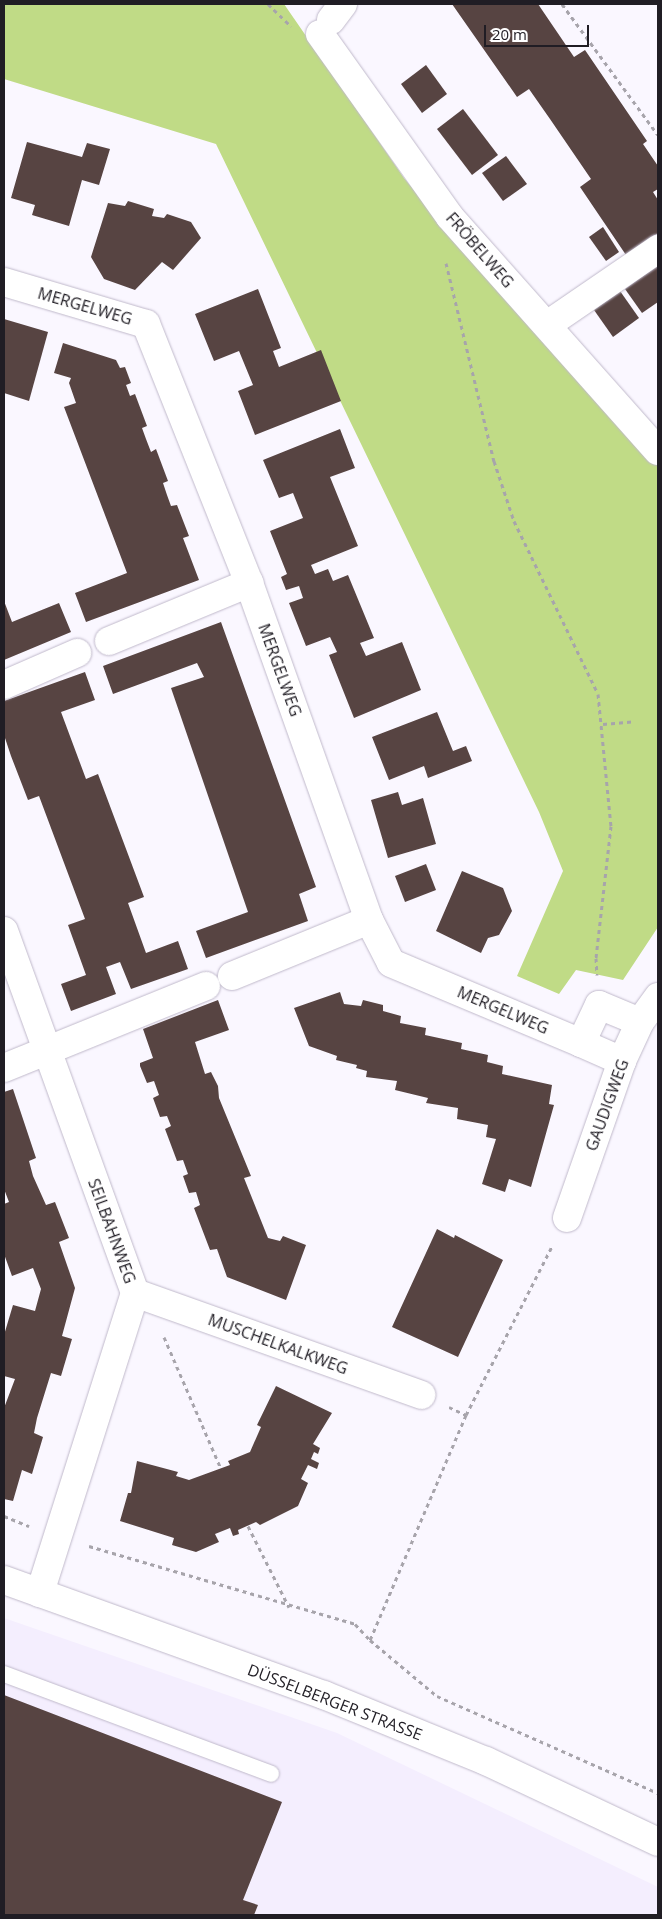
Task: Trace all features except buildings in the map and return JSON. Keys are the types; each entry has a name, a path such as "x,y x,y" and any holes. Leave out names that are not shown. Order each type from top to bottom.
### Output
{"street":[{"name":"FRÖBELWEG","path":"331,19 450,217 658,450"},
{"path":"547,325 658,249"},
{"name":"MERGELWEG","path":"4,282 146,324 249,583 369,920 391,963 622,1060"},
{"path":"109,640 249,583"},
{"path":"4,685 77,653"},
{"path":"232,976 369,920"},
{"name":"SEILBAHNWEG","path":"4,931 135,1293 60,1537 40,1592"},
{"path":"4,1068 206,986"},
{"name":"GAUDIGWEG","path":"567,1218 622,1060 640,1022 658,997"},
{"path":"581,1043 599,1005 640,1022"},
{"name":"MUSCHELKALKWEG","path":"135,1293 421,1395"},
{"name":"DÜSSELBERGER STRASSE","path":"4,1580 333,1699 486,1762 658,1842"}],"lane":[{"path":"4,1674 271,1774"}],"path":[{"path":"562,4 658,135"},
{"path":"450,217 446,260 494,461 514,521 598,694 611,826 596,958 599,1005"},
{"path":"602,724 635,721"},
{"path":"370,1640 466,1415 567,1218"},
{"path":"162,1332 221,1469"},
{"path":"421,1395 466,1415"},
{"path":"4,1516 60,1537 290,1607 355,1624 370,1640 437,1696 658,1792"},
{"path":"248,1526 290,1607"}],"shaded area":[{"path":"4,1618 337,1733 658,1887 658,1915 4,1915"}],"green space":[{"path":"4,4 284,4 404,178 468,255 658,464 658,927 623,980 576,970 559,994 517,976 563,871 539,812 216,144 4,79"}]}
